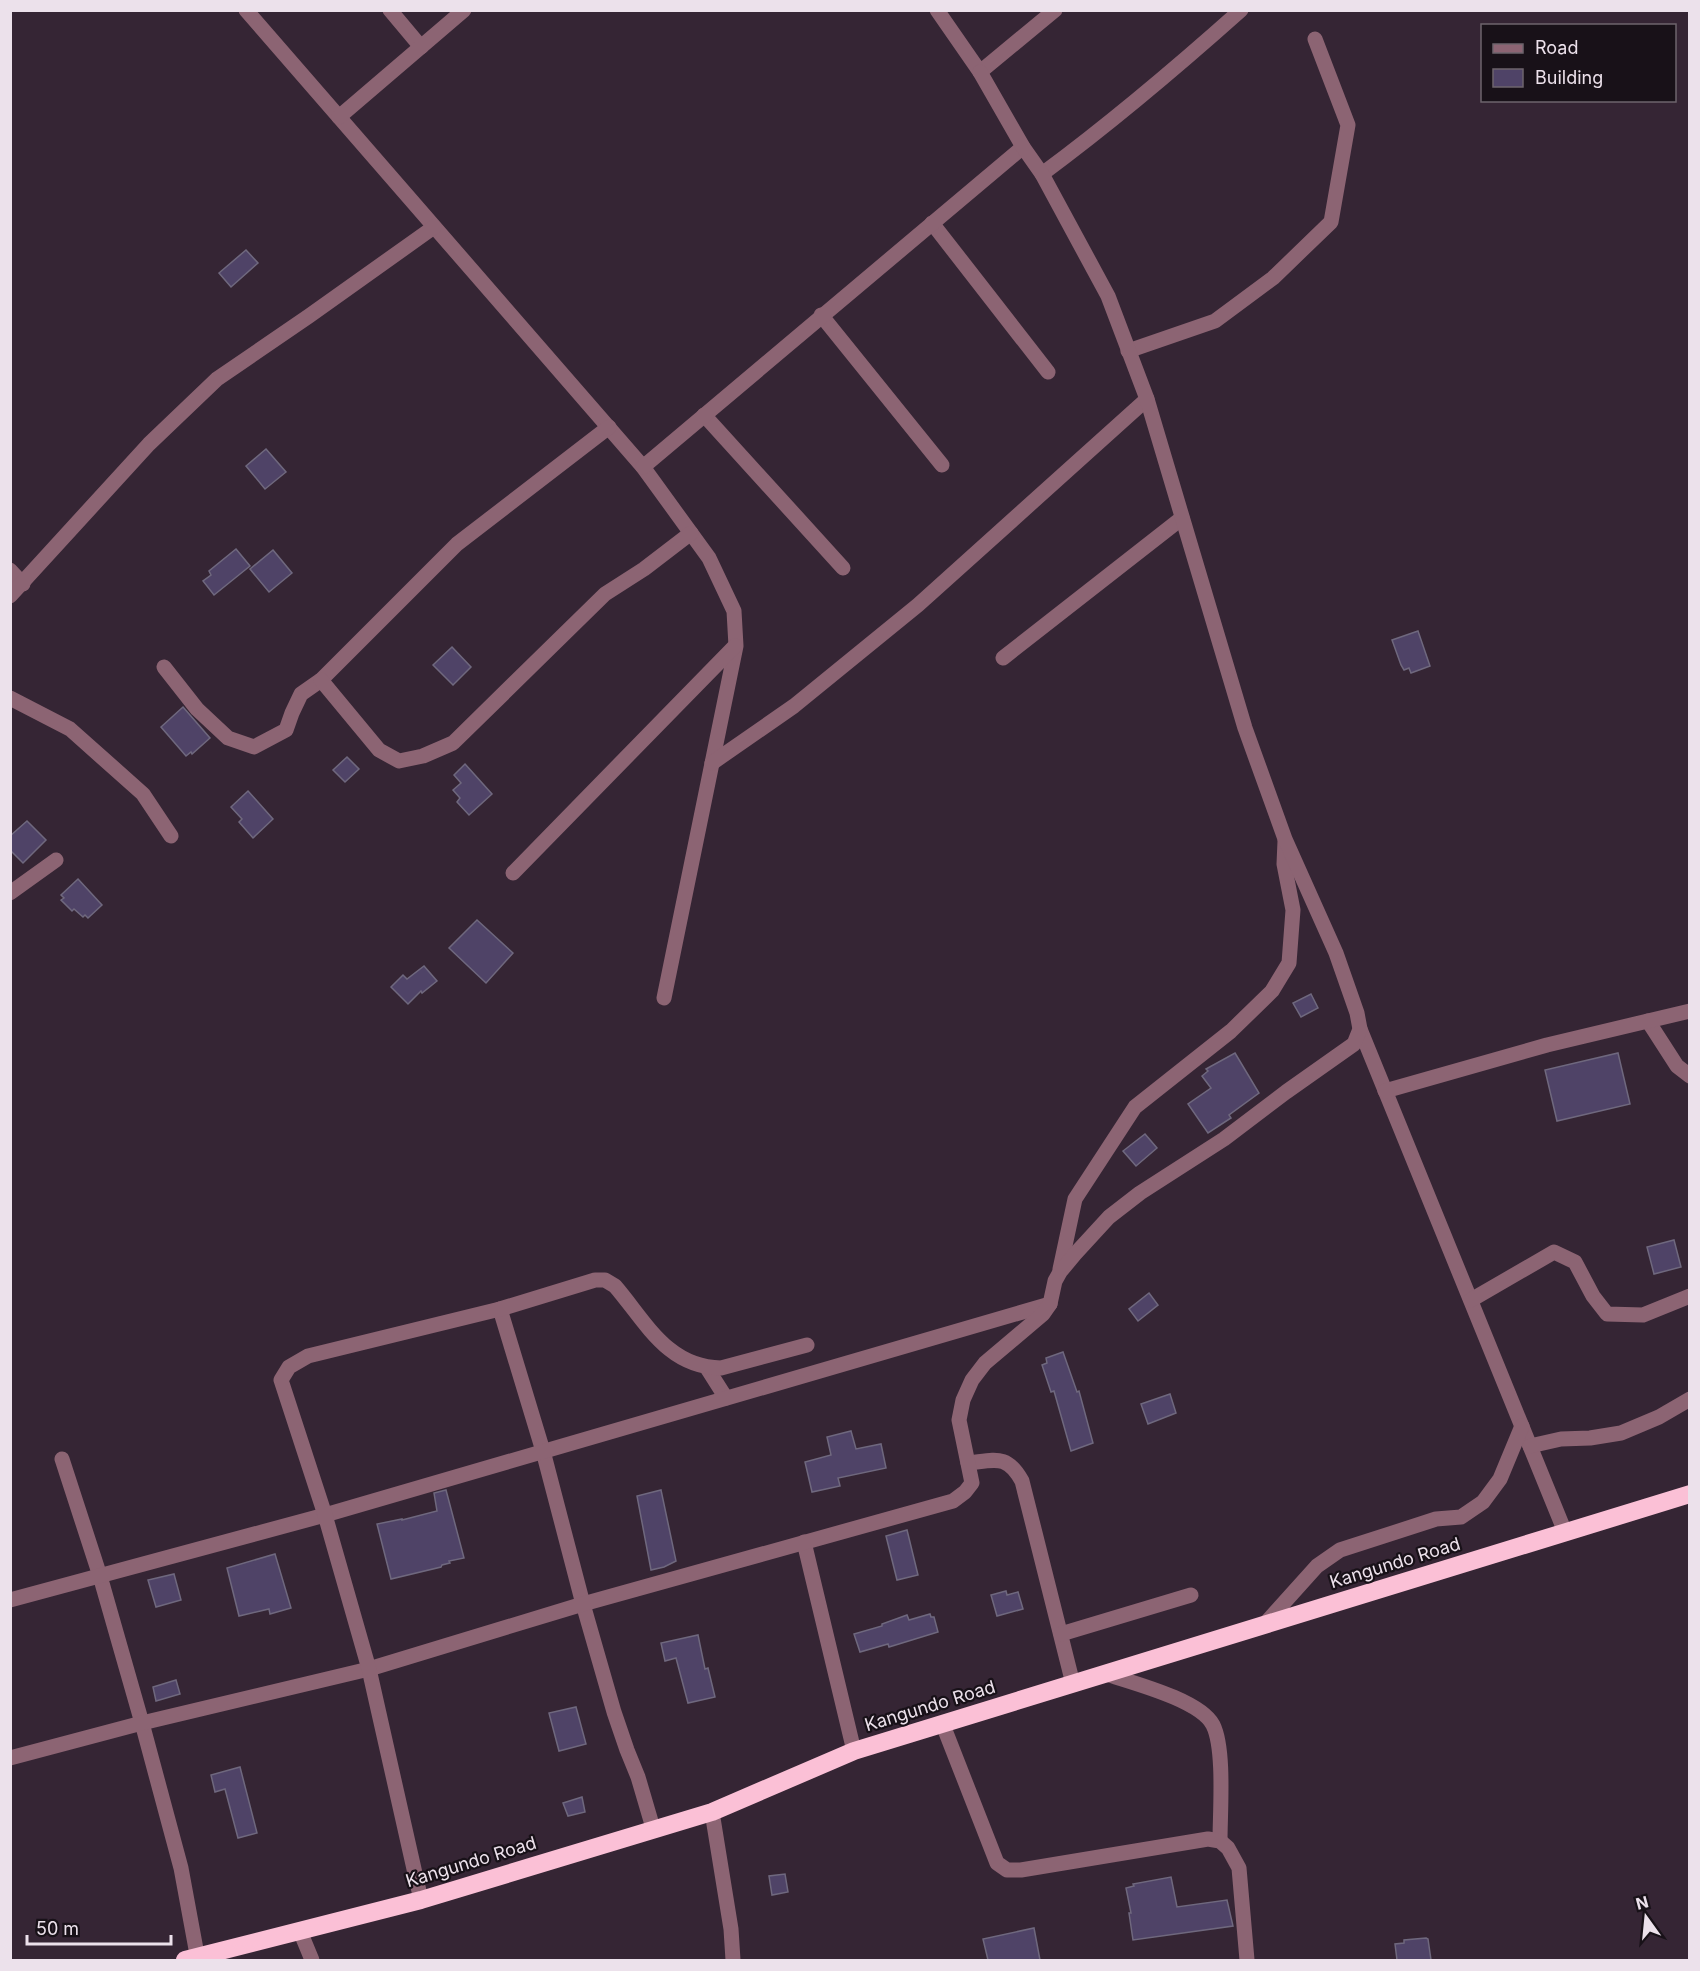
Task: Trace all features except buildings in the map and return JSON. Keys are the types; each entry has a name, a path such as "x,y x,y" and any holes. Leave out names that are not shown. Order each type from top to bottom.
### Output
{"highway":[{"name":"Kangundo Road","path":"194,1959 421,1900 712,1812 854,1751 1689,1494"}],"street":[{"path":"246,10 643,467 709,558 734,612 736,646 664,998"},
{"path":"390,10 421,47"},
{"path":"339,117 464,10"},
{"path":"937,10 980,72 1023,147 1042,174 1108,296 1147,399 1228,676 1285,839 1336,953 1358,1013 1360,1029 1565,1532"},
{"path":"980,72 1055,10"},
{"path":"1042,174 1104,128 1241,10"},
{"path":"1128,351 1215,321 1273,278 1331,222 1348,125 1316,39"},
{"path":"643,467 1023,147"},
{"path":"932,223 1048,372"},
{"path":"10,596 149,444 217,379 434,227"},
{"path":"821,315 942,465"},
{"path":"712,763 795,706 918,605 1147,399"},
{"path":"704,415 843,568"},
{"path":"164,667 197,709 228,738 254,747 286,730 301,694 321,680 457,544 609,428"},
{"path":"1003,658 1182,518"},
{"path":"321,680 379,750 399,761 423,756 453,743 605,594 644,569 691,533"},
{"path":"10,570 23,584"},
{"path":"513,873 736,646"},
{"path":"10,698 70,729 143,794 171,836"},
{"path":"1060,1272 1075,1199 1135,1107 1232,1031 1272,991 1289,963 1293,910 1284,864 1285,839"},
{"path":"10,893 56,860"},
{"path":"1385,1090 1547,1045 1689,1011"},
{"path":"1648,1021 1677,1066 1689,1076"},
{"path":"10,1758 142,1722 369,1669 583,1604 953,1501 972,1483 959,1420 963,1400 972,1380 986,1363 1043,1314 1050,1304 1055,1281 1060,1272 1109,1217 1140,1192 1224,1139 1286,1092 1342,1054 1354,1044 1360,1029"},
{"path":"1471,1300 1554,1252 1575,1262 1593,1296 1606,1314 1643,1315 1689,1296"},
{"path":"421,1900 369,1669 325,1515 281,1380 289,1367 308,1356 500,1309 595,1280 605,1280 615,1286 658,1341 686,1361 707,1368 721,1368 807,1345"},
{"path":"10,1600 325,1515 1050,1304"},
{"path":"500,1309 543,1451 614,1712 638,1777 653,1828"},
{"path":"707,1368 726,1398"},
{"path":"1530,1446 1561,1439 1590,1438 1621,1433 1659,1417 1689,1399"},
{"path":"1264,1625 1317,1566 1340,1551 1436,1520 1461,1517 1483,1502 1500,1479 1522,1426"},
{"path":"62,1459 100,1576 181,1868 194,1959"},
{"path":"968,1463 999,1460 1014,1466 1022,1481 1073,1684"},
{"path":"804,1542 854,1751"},
{"path":"1061,1634 1191,1595"},
{"path":"1106,1674 1178,1699 1195,1708 1212,1724 1219,1747 1220,1841"},
{"path":"943,1725 997,1863 1007,1870 1021,1870 1208,1839 1220,1841 1228,1848 1239,1868 1247,1960"},
{"path":"712,1812 733,1960"},
{"path":"300,1930 312,1960"}]}
